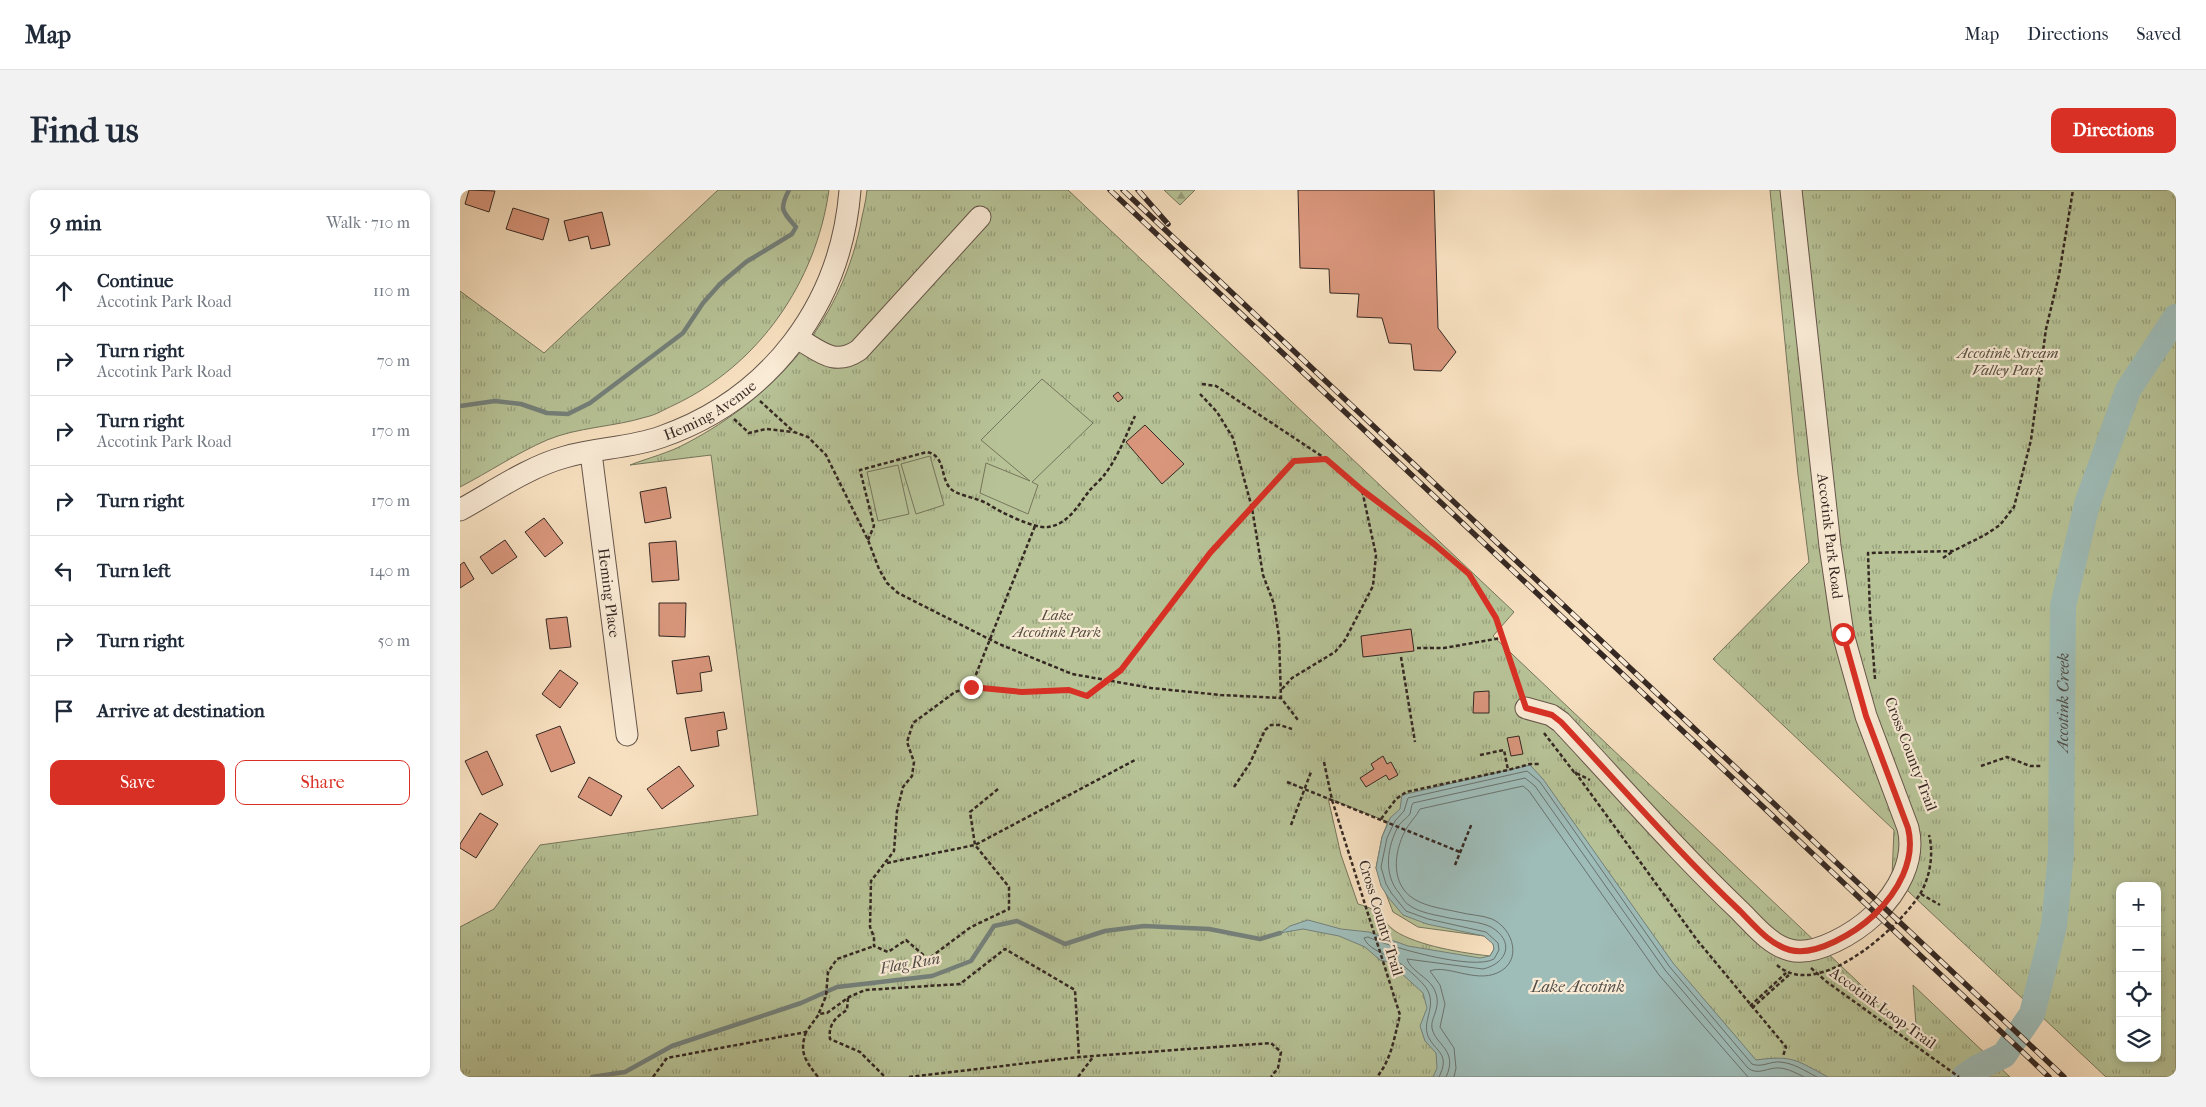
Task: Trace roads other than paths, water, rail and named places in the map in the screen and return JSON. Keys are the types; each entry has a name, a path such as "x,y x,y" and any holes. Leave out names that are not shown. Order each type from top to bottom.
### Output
{"street":[{"name":"Heming Avenue","path":"460,510 536,468 565,457 660,438 698,422 721,408 762,377 797,338 821,299 838,254 847,216 850,190"},
{"name":"Accotink Park Road","path":"1526,708 1552,715 1561,722 1719,891 1778,946 1791,951 1803,951 1839,940 1856,930 1880,909 1903,874 1912,842 1866,716 1843,634 1830,546 1791,190"},
{"path":"797,338 826,355 838,358 848,357 859,350 980,217"},
{"name":"Heming Place","path":"591,453 627,734"}],"water":[{"name":"Lake Accotink","path":"1530,765 1543,779 1673,963 1756,1060 1778,1058 1794,1060 1828,1077 1433,1077 1437,1068 1436,1053 1425,1041 1420,1026 1427,1008 1423,993 1389,962 1380,960 1365,947 1339,936 1303,929 1280,933 1290,926 1308,920 1341,929 1369,932 1408,946 1480,958 1490,956 1494,949 1493,944 1484,936 1427,924 1403,915 1381,886 1376,868 1382,837 1390,818 1400,809 1402,795"}],"waterway":[{"path":"460,406 495,401 521,404 547,413 568,414 590,403 683,333 703,303 720,284 746,262 792,234 796,227 785,213 783,206 789,190"},
{"name":"Accotink Creek","path":"1964,1077 1977,1068 2004,1055 2032,1014 2054,926 2061,854 2063,606 2087,504 2128,390 2176,317"},
{"name":"Flag Run","path":"592,1077 625,1072 672,1046 801,1003 837,987 932,976 971,961 994,926 1017,921 1065,944 1105,931 1144,926 1209,929 1260,939 1280,933"}],"railway":[{"path":"1110,190 2049,1077"},
{"path":"1123,190 2064,1077"},
{"path":"1138,190 1168,224"}],"park label":[{"name":"Accotink Stream Valley Park","path":"2008,362"},
{"name":"Lake Accotink Park","path":"1057,624"}]}
